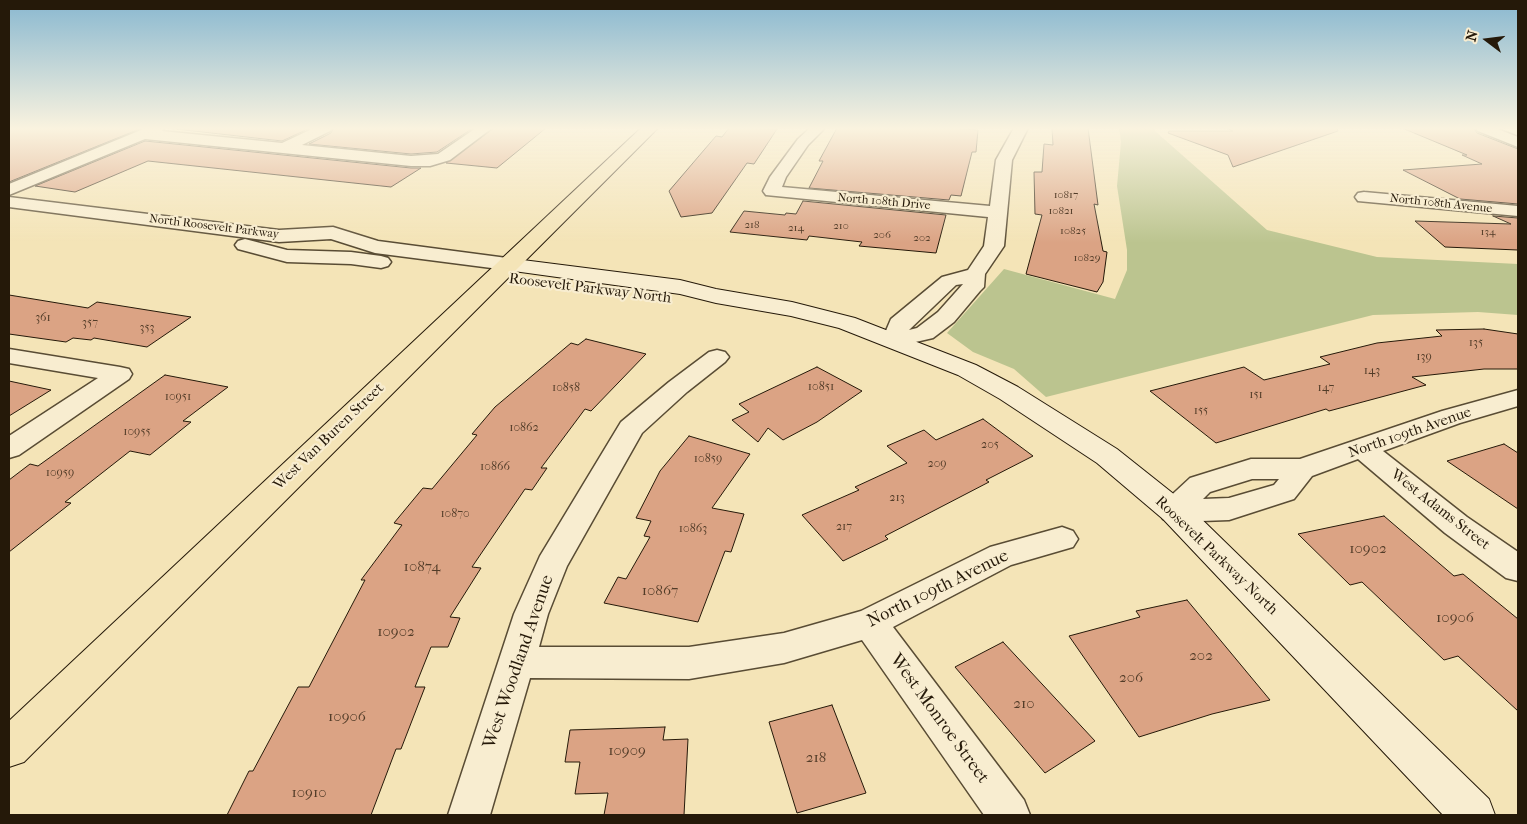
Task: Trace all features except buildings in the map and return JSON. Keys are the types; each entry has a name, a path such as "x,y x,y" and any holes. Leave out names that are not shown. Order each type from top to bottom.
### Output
{"main road":[{"name":"West Van Buren Street","path":"9,748 500,270 609,166"}],"street":[{"path":"9,190 65,166"},
{"name":"North 108th Drive","path":"786,166 778,177 772,191 996,212"},
{"path":"894,340 925,333 946,317 973,287 975,274 994,246 996,212 1003,166"},
{"name":"North 108th Avenue","path":"1364,197 1518,211"},
{"name":"North Roosevelt Parkway","path":"9,202 279,236 307,233 333,234 375,247 500,270"},
{"name":"North Roosevelt Parkway","path":"9,214 249,245 277,254 305,258 351,258 500,270"},
{"path":"192,238 210,227"},
{"path":"277,254 307,233"},
{"name":"Roosevelt Parkway North","path":"500,270 674,301 716,296 792,309 847,323 894,340 967,370 1009,393 1106,456 1174,511 1473,815"},
{"path":"9,356 120,374 9,449"},
{"name":"West Woodland Avenue","path":"469,815 531,614 551,565 631,428 678,387 717,358"},
{"name":"North 109th Avenue","path":"1174,511 1229,509 1284,492 1302,469 1451,417 1518,398"},
{"name":"West Adams Street","path":"1363,449 1456,525 1518,569"},
{"name":"North 109th Avenue","path":"517,662 689,663 784,648 870,623 1002,556 1062,539"},
{"name":"West Monroe Street","path":"870,623 1009,815"}],"green space":[{"path":"1119,166 1195,166 1267,230 1377,257 1518,264 1518,315 1478,312 1373,315 1046,397 1014,369 973,352 947,333 1004,269 1115,299 1127,270 1127,250 1117,186"}]}
